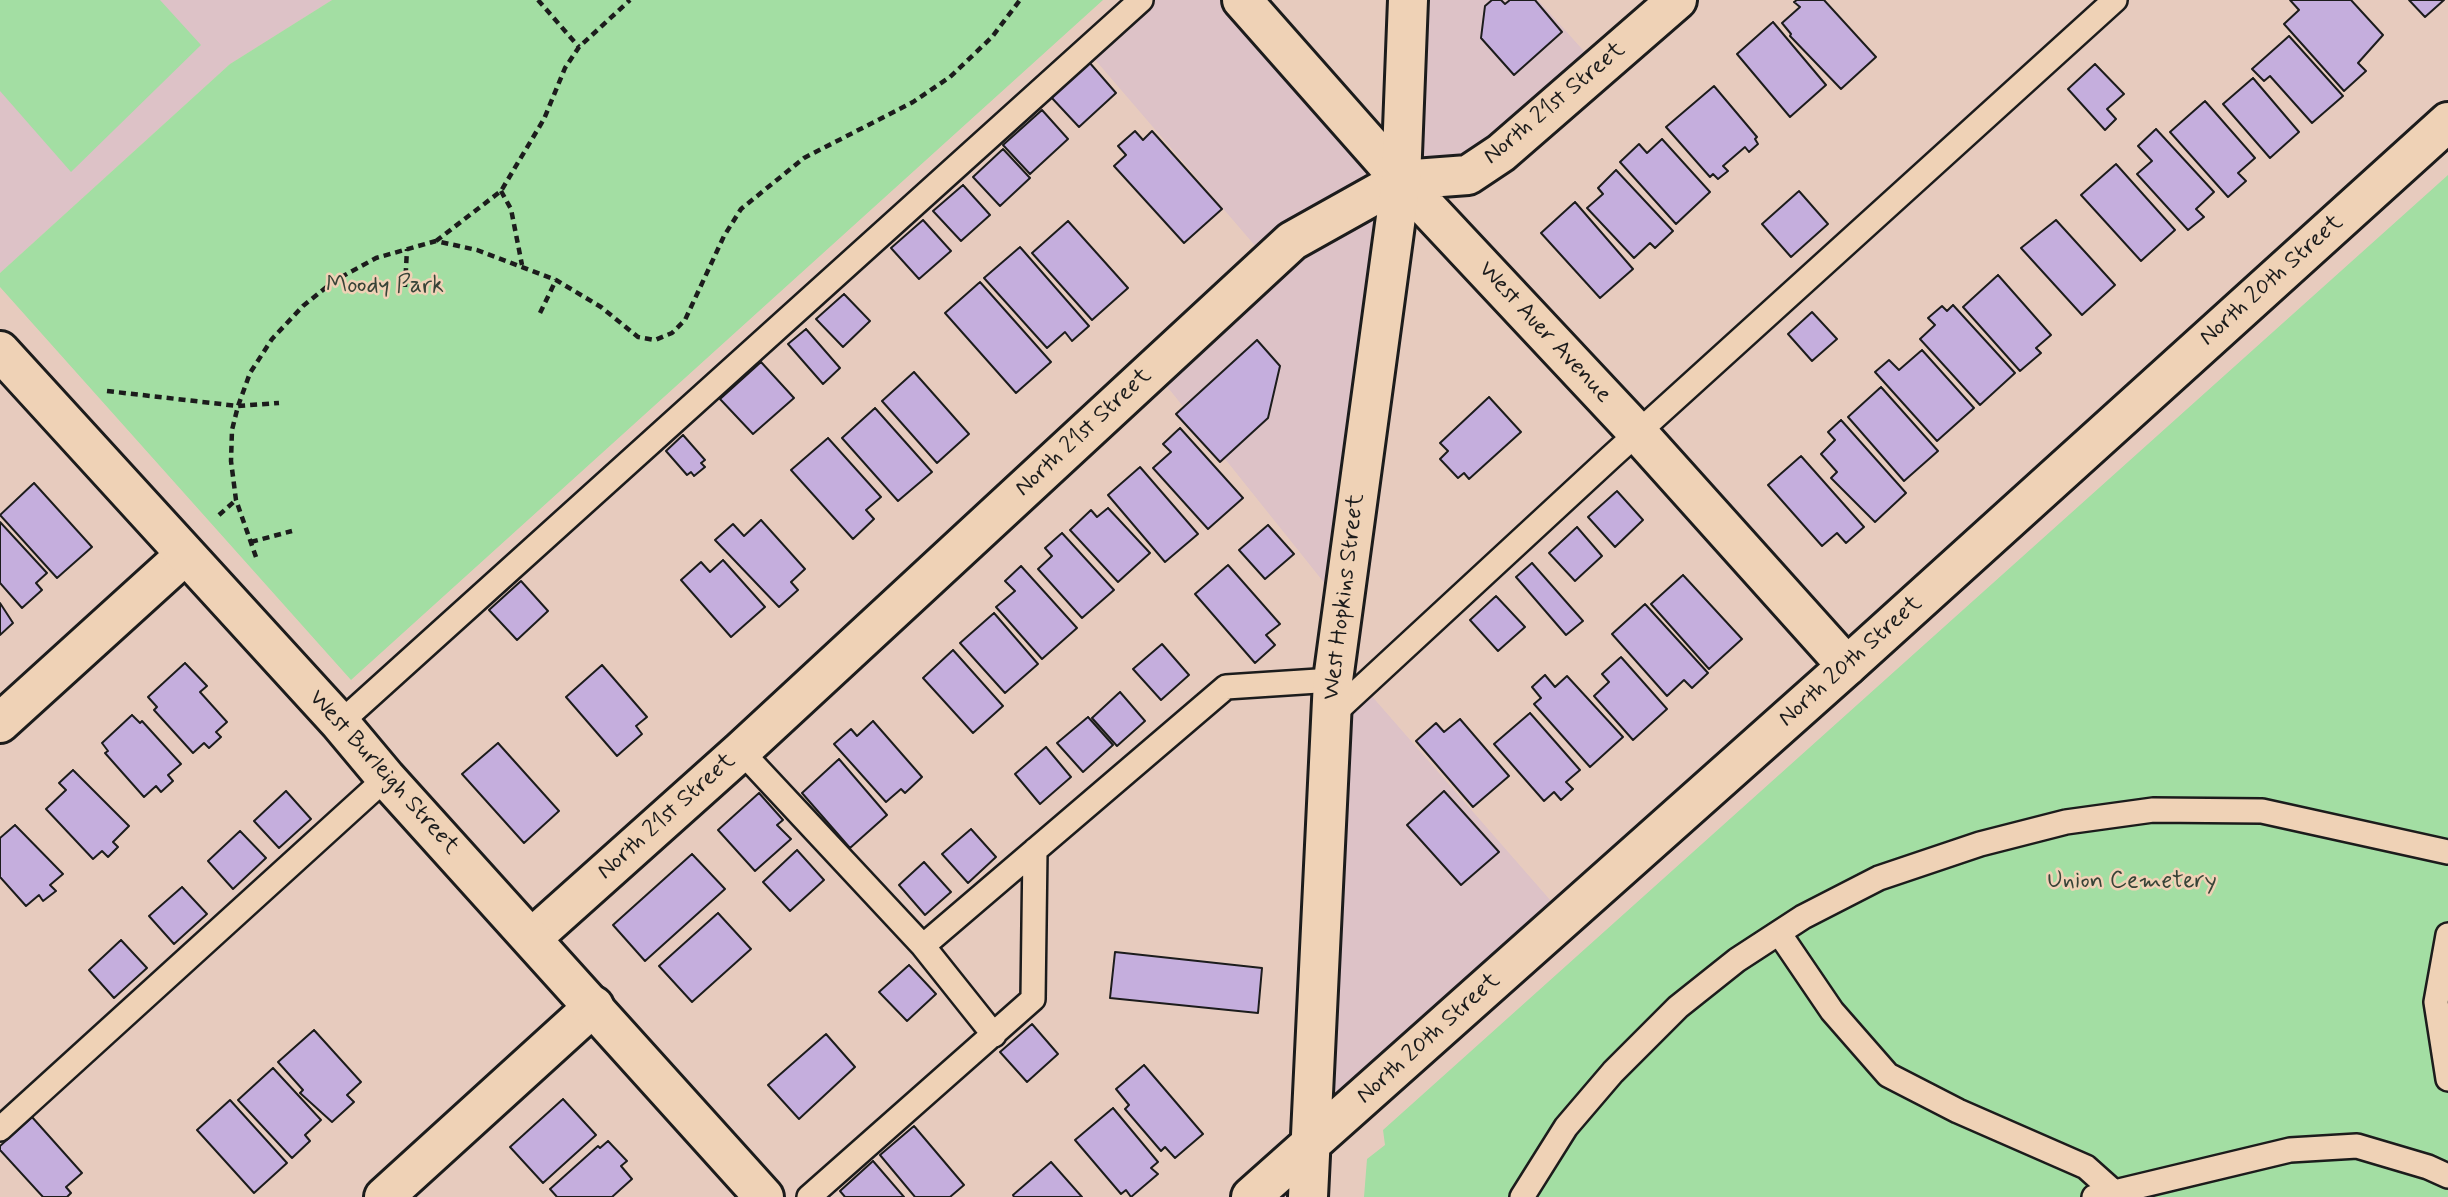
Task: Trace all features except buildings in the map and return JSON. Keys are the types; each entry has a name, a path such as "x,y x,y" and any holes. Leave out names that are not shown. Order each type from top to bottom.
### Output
{"main road":[{"name":"West Auer Avenue","path":"1242,0 1401,180 1637,432 1847,666"},
{"name":"West Hopkins Street","path":"1308,1197 1332,698 1401,180 1408,0"},
{"name":"North 21st Street","path":"532,938 741,751 1292,241 1401,180 1468,175 1501,153 1677,0"},
{"name":"North 20th Street","path":"1251,1197 1847,666 2448,122"},
{"name":"West Burleigh Street","path":"0,351 340,723 386,778 764,1197"},
{"path":"0,723 185,555"},
{"path":"384,1197 594,1006"}],"lane":[{"path":"340,723 1141,0"},
{"path":"923,946 1226,687 1332,698 1637,432 2115,0"},
{"path":"741,751 923,946 994,1035"},
{"path":"0,1129 386,778"},
{"path":"1522,1197 1566,1127 1613,1072 1678,1007 1737,960 1779,933 1879,878 1980,844 2066,822 2152,810 2262,811 2448,852"},
{"path":"809,1197 1033,999 1035,850"},
{"path":"1779,933 1832,1011 1888,1075 1958,1111 2086,1167 2104,1194 2290,1150 2357,1146 2428,1167 2448,1176"},
{"path":"2448,934 2436,1002 2448,1079"}],"path":[{"path":"538,0 579,47"},
{"path":"256,556 236,500 230,461 232,430 250,373 272,339 303,306 334,281 376,258 436,241 501,191 544,119 565,68 579,47 630,0"},
{"path":"436,241 522,265 556,280 601,307 638,337 655,340 672,333 685,320 724,236 741,209 804,158 913,102 950,77 992,37 1020,0"},
{"path":"501,191 511,209 522,265"},
{"path":"405,287 407,249"},
{"path":"540,313 556,280"},
{"path":"107,390 238,406 279,403"},
{"path":"219,515 236,500"},
{"path":"251,542 292,531"}],"shaded area":[{"path":"0,0 332,0 230,64 0,273"},
{"path":"1141,0 1242,0 1400,179 1408,0 1538,0 1600,69 1501,153 1401,180 1342,605 1153,369 1269,262 1085,48"},
{"path":"1363,686 1565,917 1312,1144 1332,715"},
{"path":"1312,1144 1308,1197 1251,1197"}],"green space":[{"path":"0,0 160,0 201,45 71,172 0,91"},
{"name":"Moody Park","path":"332,0 1103,0 351,680 0,287 0,273 230,64"},
{"name":"Union Cemetery","path":"2448,175 2448,1197 1364,1197 1367,1159 1385,1145 1383,1130"}]}
